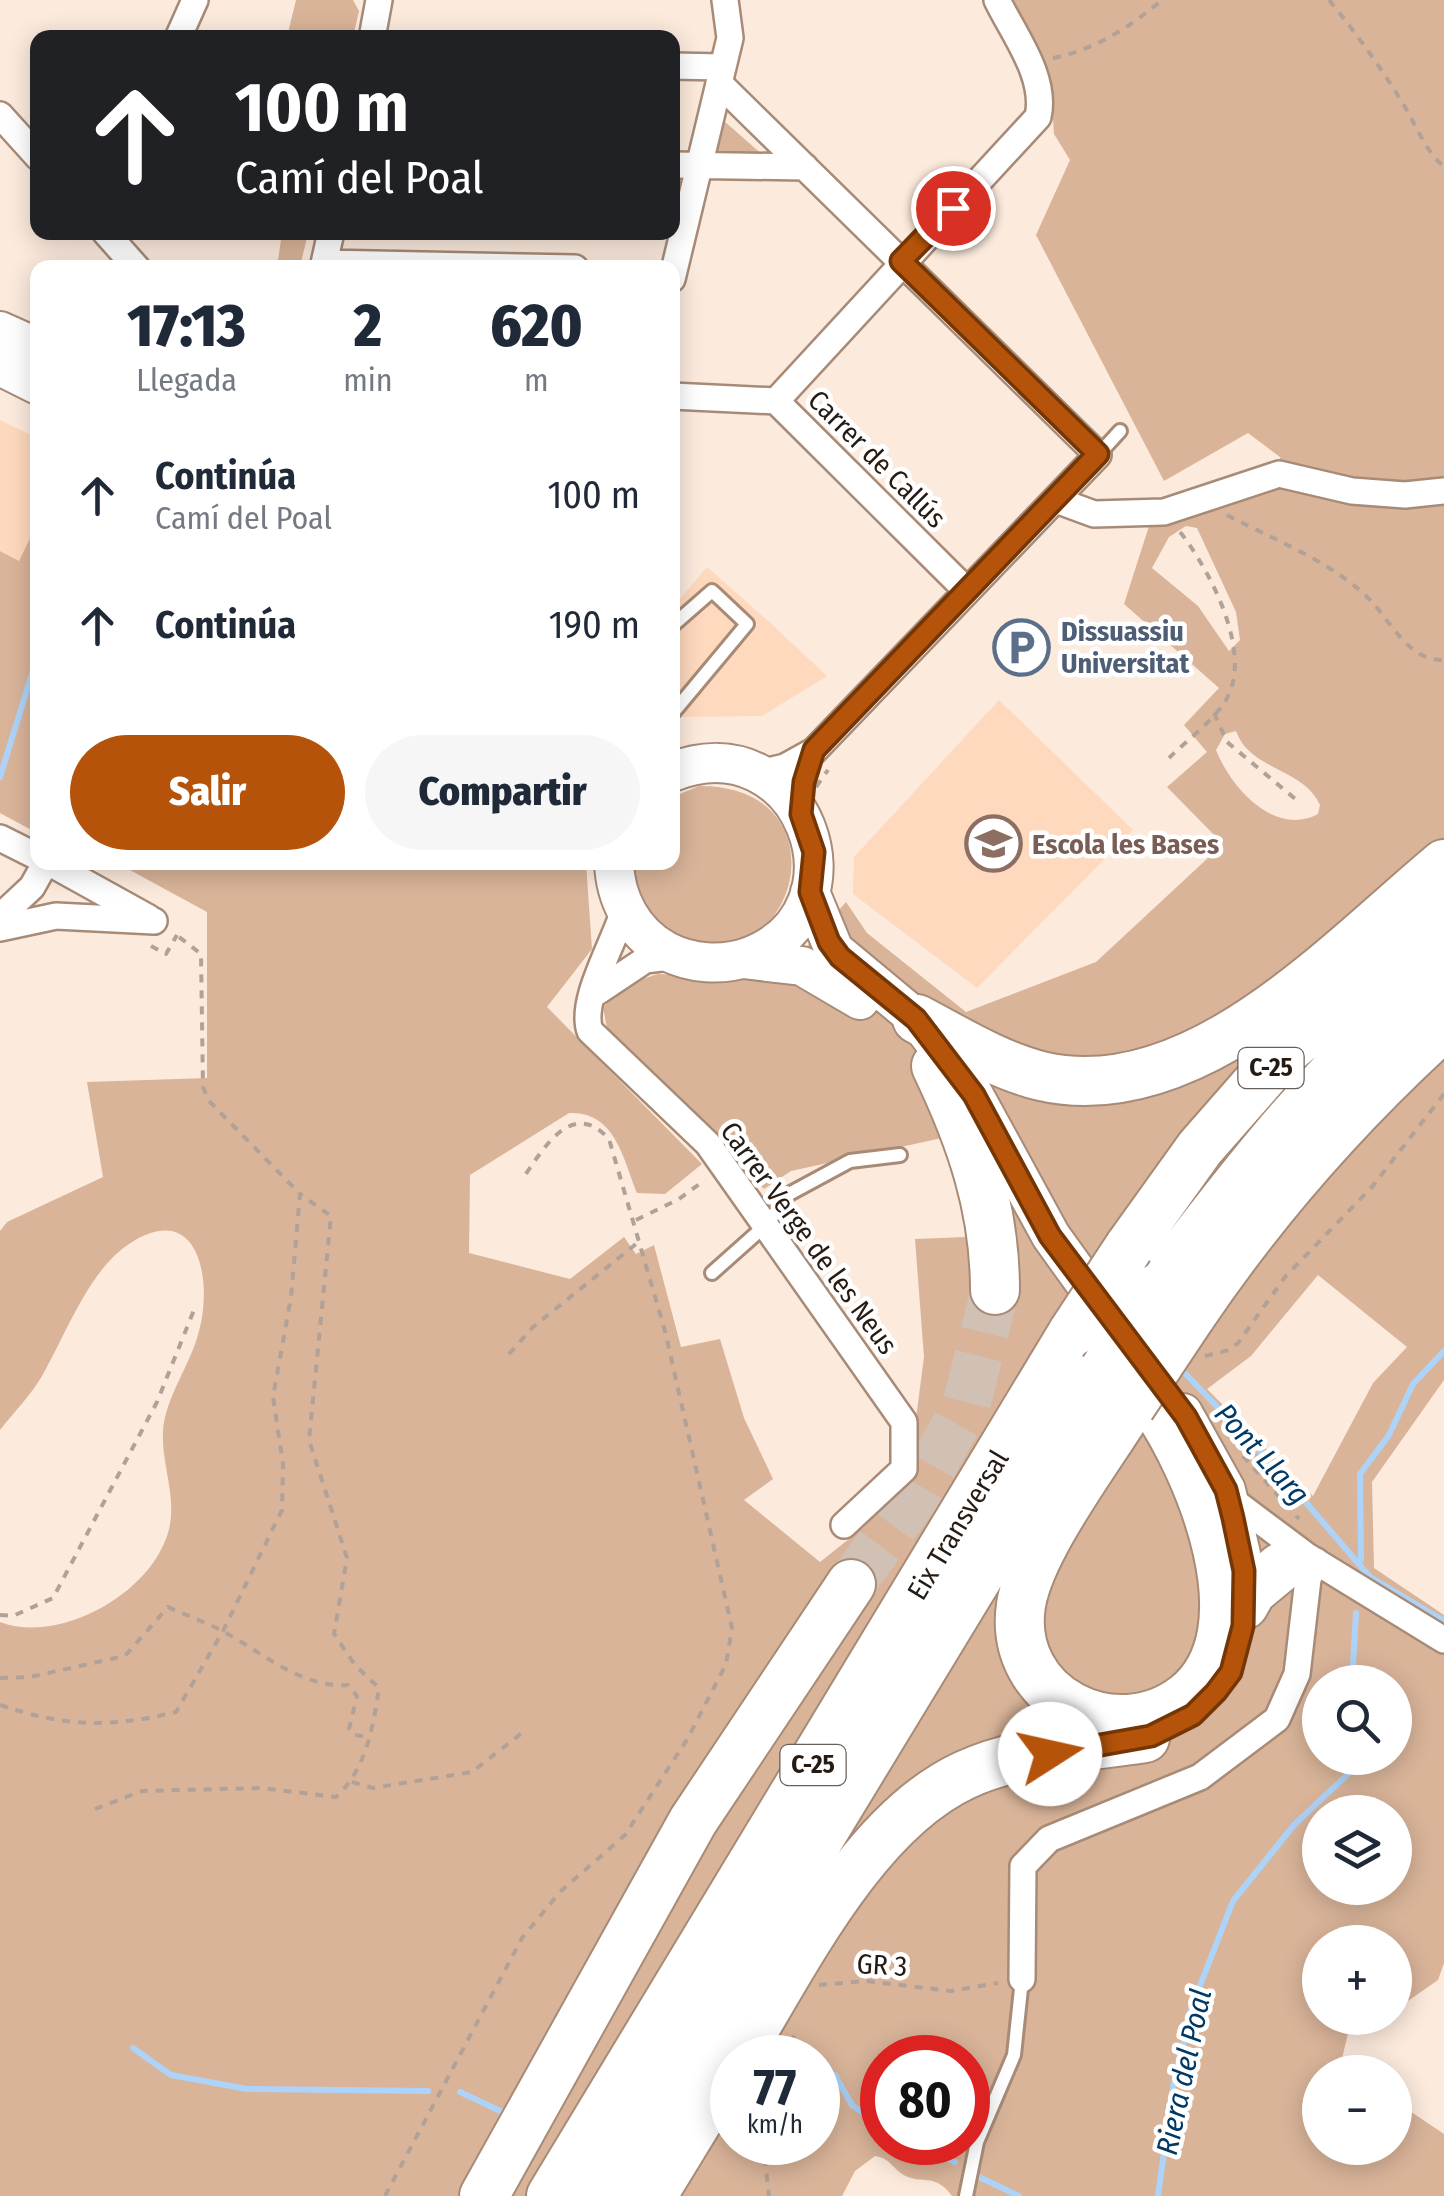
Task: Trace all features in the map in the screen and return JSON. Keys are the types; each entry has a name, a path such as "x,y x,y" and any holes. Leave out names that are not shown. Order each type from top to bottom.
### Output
{"highway":[{"path":"916,1019 1000,1062 1042,1076 1088,1082 1173,1065 1234,1033 1285,996 1444,864"},
{"name":"Eix Transversal","path":"551,2196 1073,1332 1129,1247 1200,1148 1286,1051 1444,918"},
{"name":"Eix Transversal","path":"602,2196 1129,1393 1239,1179 1317,1092 1411,998 1444,973"},
{"path":"1174,1302 1384,1080 1444,1026"},
{"path":"936,1066 979,1163 996,1246 996,1290"},
{"path":"1129,1393 1201,1494 1220,1564 1222,1619 1212,1661 1188,1695 1155,1714 1123,1721 1085,1714 1050,1693 1026,1652 1020,1609 1035,1565 1129,1393"},
{"path":"752,2035 850,1880 907,1814 964,1775 1016,1759 1151,1736 1193,1715 1231,1672 1244,1605 1286,1560"},
{"path":"484,2196 694,1821 851,1584"},
{"path":"652,2196 710,2102"}],"street":[{"path":"182,30 195,0"},
{"path":"373,30 379,0"},
{"path":"680,210 685,165 721,75 730,38 725,0"},
{"path":"776,401 901,261 1030,128 1040,105 1032,69 997,0"},
{"path":"680,67 721,75 805,167 1098,454 814,750 785,767 759,773"},
{"path":"0,116 30,148"},
{"path":"685,165 805,167"},
{"path":"112,240 129,260"},
{"path":"0,331 30,344"},
{"path":"0,366 30,381"},
{"name":"Carrer de Callús","path":"680,396 776,401 966,591"},
{"path":"1056,500 1094,514 1164,512 1279,474 1352,491 1405,495 1444,491"},
{"path":"801,814 804,782 814,750"},
{"path":"590,997 645,960 678,956 715,963 743,958 772,944 788,930 810,892 814,852 801,814 779,786 759,773 730,764 680,767"},
{"path":"0,838 30,853"},
{"path":"0,917 32,887 42,870"},
{"path":"62,870 154,920"},
{"path":"590,997 616,939 624,908 616,870"},
{"path":"810,892 834,950 916,1019 974,1095 1061,1251 1186,1417 1227,1496 1308,1580 1297,1674 1277,1719 1200,1777 1049,1839 1024,1866 1022,1979"},
{"path":"624,908 651,940 678,956"},
{"path":"0,928 56,916 154,920"},
{"path":"743,958 802,966 821,974 910,1040 936,1066 975,1116 1129,1393 1174,1419 1192,1447 1228,1537 1359,1589 1444,1640"},
{"name":"Carrer Verge de les Neus","path":"590,997 586,1009 590,1031 724,1166 904,1422 904,1468 844,1525"},
{"path":"1227,1496 1286,1560"}],"lane":[{"path":"1098,454 1120,431"},
{"path":"680,619 712,590 747,624 680,704"},
{"path":"712,1273 767,1224 790,1194 850,1161 900,1155"},
{"path":"966,2196 977,2142 1014,2055 1022,1979"}],"path":[{"path":"1032,69 1076,54 1131,26 1162,0"},
{"path":"1329,0 1372,53 1414,120 1424,148 1444,168"},
{"path":"1201,502 1337,574 1373,604 1400,641 1435,660 1444,660"},
{"path":"1164,512 1191,546 1218,594 1238,665 1226,702 1169,758"},
{"path":"1214,714 1227,742 1299,802"},
{"path":"96,1809 142,1790 261,1788 336,1797 352,1782 370,1737 379,1688 355,1665 334,1634 347,1558 308,1440 331,1216 300,1194 216,1112 204,1088 202,954 154,920"},
{"path":"385,2196 522,1938 560,1892 625,1835 688,1738 726,1664 732,1628 636,1220 609,1140 591,1125 568,1124 557,1130 523,1178"},
{"path":"636,1220 679,1199 724,1166"},
{"path":"0,1705 34,1717 121,1726 176,1712 223,1631 282,1510 283,1464 273,1397 291,1297 300,1194"},
{"path":"509,1354 533,1327 641,1240"},
{"path":"0,1615 13,1616 53,1598 157,1402 194,1310"},
{"path":"0,1678 30,1677 125,1656 168,1608 223,1631 280,1666 332,1686 348,1685 357,1696 349,1729 354,1735 370,1737"},
{"path":"352,1782 373,1788 472,1772 522,1733"},
{"name":"GR 3","path":"818,1986 866,1980 951,1991 1022,1979"},
{"path":"794,2035 803,2016"},
{"path":"766,2165 769,2196"}],"shaded area":[{"path":"296,0 353,0 359,11 355,30 289,30"},
{"path":"1012,0 1444,0 1444,1380 1372,1482 1374,1568 1444,1615 1444,1963 1438,1980 1412,1998 1412,1925 1302,1925 1302,2035 1348,2035 1343,2055 1302,2055 1302,2165 1412,2165 1412,2112 1444,2134 1444,2196 952,2196 939,2184 909,2177 892,2165 990,2165 990,2035 860,2035 863,2165 855,2171 842,2196 0,2196 0,1622 24,1627 50,1626 76,1619 125,1592 160,1552 171,1517 163,1443 165,1419 195,1343 203,1311 201,1269 186,1238 171,1231 153,1232 129,1244 90,1287 38,1383 0,1430 0,1231 7,1222 103,1177 87,1082 207,1078 207,912 130,870 586,870 592,949 547,1007 702,1164 665,1194 637,1193 607,1128 585,1114 569,1113 470,1175 469,1253 570,1279 624,1237 636,1254 654,1245 681,1347 720,1339 744,1418 773,1479 744,1500 820,1562 864,1527 908,1480 924,1357 915,1239 966,1237 951,1136 791,1171 764,1189 607,1029 603,1007 630,983 658,974 777,980 846,902 867,933 966,1012 1096,962 1223,844 1167,787 1207,752 1184,725 1219,688 1124,604 1150,523 1280,480 1280,457 1248,433 1164,481 1036,235 1070,160 1054,134 1050,75","holes":["1186,526 1197,528 1236,612 1240,640 1229,651 1198,606 1152,568 1169,537","1236,731 1253,754 1312,793 1320,805 1318,814 1286,819 1256,805 1244,793 1216,750 1225,734","1318,1275 1407,1347 1373,1383 1313,1496 1207,1389 1251,1356"]},
{"path":"724,121 765,157 716,157"},
{"path":"281,240 306,240 302,260 278,260"},
{"path":"0,420 30,435 30,538 19,561 0,551"},
{"path":"30,538 30,829 0,813 0,551 19,561"},
{"path":"707,567 827,676 762,716 680,717 680,599"},
{"name":"Escola les Bases","path":"999,700 1133,830 977,988 853,894 854,857"},
{"path":"699,786 746,794 775,816 790,846 790,878 778,909 755,933 723,944 683,938 663,926 648,909 634,870 680,870 680,794"}],"waterway":[{"path":"0,777 30,680"},
{"name":"Riera del Poal","path":"1361,1560 1360,1474 1389,1435 1413,1384 1444,1351"},
{"name":"Pont Llarg","path":"1180,1368 1284,1477 1370,1577 1444,1621"},
{"name":"Riera del Poal","path":"1353,1665 1356,1613"},
{"name":"Riera del Poal","path":"1158,2196 1173,2087 1192,2006 1233,1901 1294,1825 1347,1775"},
{"path":"133,2048 171,2075 247,2089 428,2091"},
{"path":"840,2084 852,2105 860,2111"},
{"path":"460,2092 509,2115"},
{"path":"979,2177 1019,2196"}],"tunnel":[{"path":"851,1584 915,1497 966,1406 995,1290"}],"place":[{"name":"Dissuassiu Universitat","path":"1022,647"},
{"name":"Escola les Bases","path":"993,844"}],"route":[{"path":"953,208 901,261 1098,454 814,750 806,771 801,814 814,852 810,892 834,950 916,1019 974,1095 1050,1236 1186,1417 1226,1490 1244,1571 1243,1626 1231,1672 1193,1715 1151,1736 1050,1754"}]}
